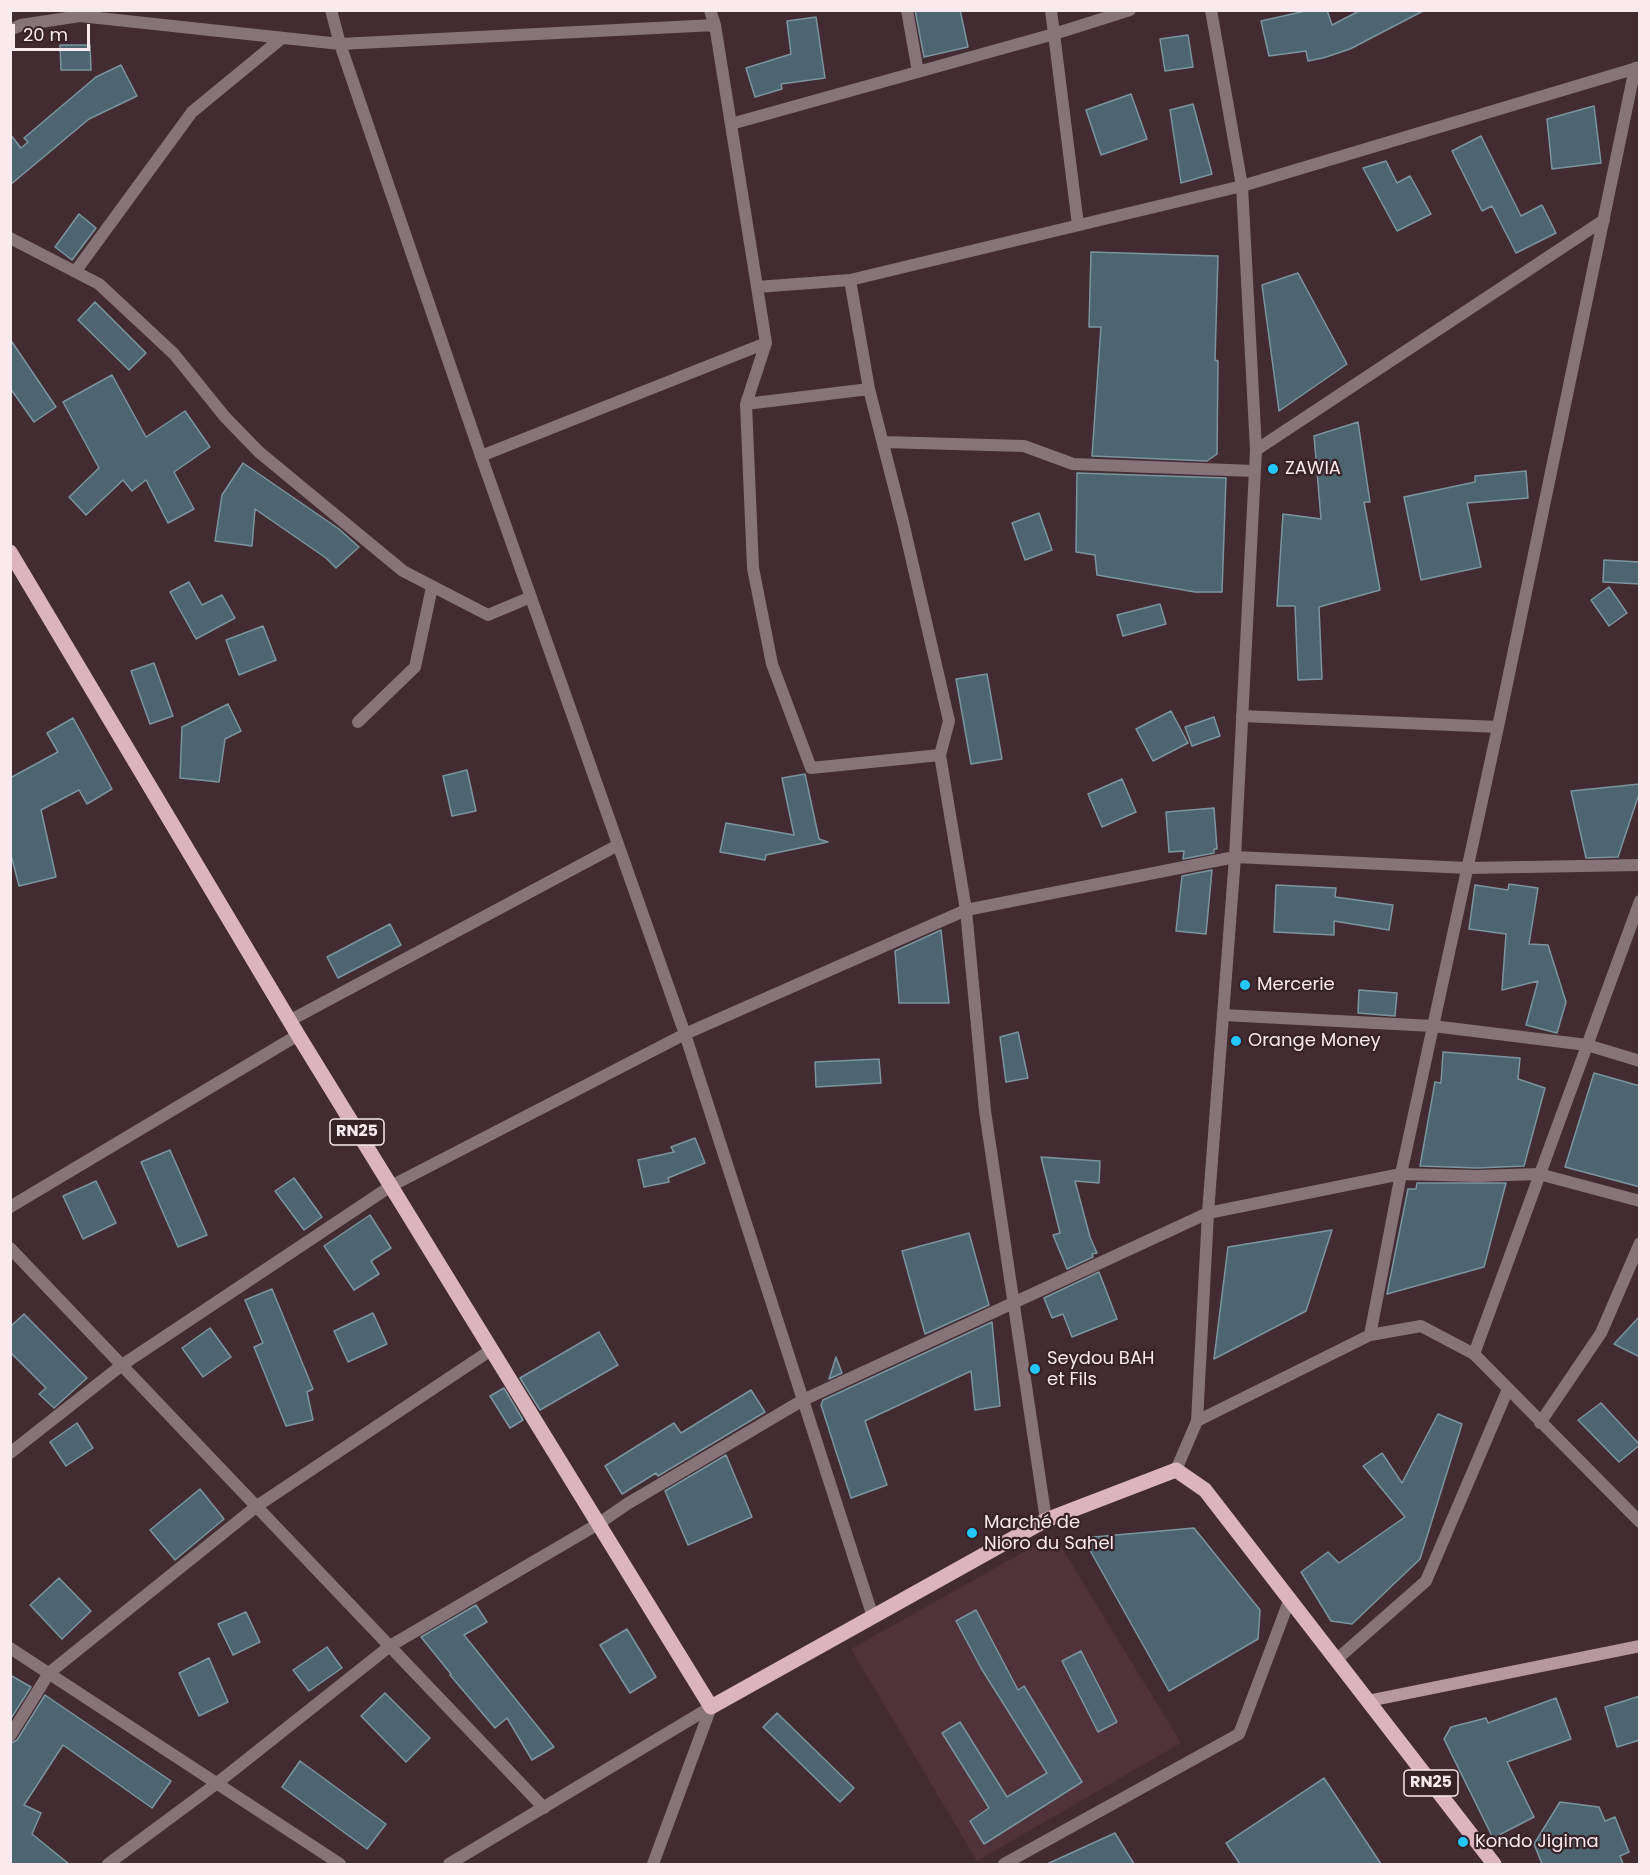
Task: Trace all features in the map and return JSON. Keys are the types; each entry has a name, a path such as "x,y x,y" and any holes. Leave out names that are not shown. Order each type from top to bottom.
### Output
{"main road":[{"name":"RN25","path":"10,552 289,1022 711,1707"},
{"name":"RN25","path":"1176,1470 1205,1490 1494,1864"},
{"path":"711,1707 1046,1520 1176,1470"},
{"path":"1368,1701 1640,1646"}],"street":[{"path":"331,10 340,44 481,456 685,1034 873,1617"},
{"path":"710,10 716,25 766,343 746,404 753,568 772,664 811,768 940,755"},
{"path":"907,10 918,72"},
{"path":"1051,10 1078,225"},
{"path":"731,124 1054,34 1130,10"},
{"path":"1176,1470 1197,1420 1208,1213 1235,857 1256,450 1242,186 1211,10"},
{"path":"10,30 21,25 80,16 340,44 716,25"},
{"path":"75,272 192,112 282,38"},
{"path":"757,287 850,280 1242,186 1637,68 1401,1174 1370,1335"},
{"path":"1256,450 1604,220"},
{"path":"10,238 99,284 174,354 225,417 259,452 403,571 488,615 531,597"},
{"path":"850,280 869,389 949,721 940,755 966,910 985,1111 1046,1520"},
{"path":"481,456 766,343"},
{"path":"746,404 869,389"},
{"path":"883,442 1024,446 1073,464 1254,471"},
{"path":"358,722 415,668 432,587"},
{"path":"1242,716 1498,727"},
{"path":"289,1022 618,845"},
{"path":"10,1453 122,1365 391,1186 685,1034 966,910 1235,857 1467,868 1640,865"},
{"path":"1474,1354 1640,901"},
{"path":"1223,1015 1433,1026 1587,1045 1640,1061"},
{"path":"10,1207 297,1035"},
{"path":"108,1864 216,1784 390,1646 598,1524 627,1504 803,1400 1015,1300 1208,1213 1401,1174 1477,1176 1539,1174 1640,1201"},
{"path":"1540,1423 1601,1333 1640,1243"},
{"path":"10,1248 544,1808"},
{"path":"1197,1420 1370,1335 1420,1326 1474,1354 1640,1522"},
{"path":"10,1736 49,1673 257,1506 491,1350"},
{"path":"1336,1660 1426,1581 1508,1389"},
{"path":"1004,1864 1239,1734 1289,1601"},
{"path":"10,1648 340,1864"},
{"path":"449,1864 711,1707"},
{"path":"653,1864 711,1707"}],"shaded area":[{"path":"1054,1535 1181,1743 977,1861 851,1649"}],"building":[{"path":"915,10 960,10 968,47 924,57"},
{"path":"1310,10 1327,10 1332,25 1361,10 1425,10 1350,49 1323,58 1308,61 1306,51 1269,56 1261,21"},
{"path":"816,17 825,78 781,84 782,89 755,97 746,68 791,54 787,21"},
{"path":"1188,35 1193,67 1165,71 1160,39"},
{"path":"60,45 90,45 91,70 61,70"},
{"path":"121,65 137,96 89,119 10,185 10,134 21,148 28,142 24,138 96,77"},
{"path":"1131,94 1147,139 1101,155 1086,110"},
{"path":"1193,104 1212,174 1181,183 1170,110"},
{"path":"1594,106 1601,163 1552,169 1547,119"},
{"path":"1481,136 1521,216 1542,205 1556,233 1516,253 1492,206 1482,211 1452,151"},
{"path":"1386,161 1397,183 1410,176 1431,214 1397,231 1363,168"},
{"path":"79,214 96,228 72,260 55,247"},
{"path":"1091,252 1218,256 1215,360 1218,361 1217,454 1207,461 1092,456 1101,327 1089,327"},
{"path":"1298,273 1347,364 1279,411 1262,285"},
{"path":"95,302 146,353 129,370 78,320"},
{"path":"10,339 56,407 34,422 10,388"},
{"path":"112,375 146,437 185,411 210,447 174,472 194,509 168,523 146,480 132,491 123,480 86,515 69,497 99,468 63,402"},
{"path":"1358,422 1370,502 1364,502 1380,590 1319,607 1322,679 1298,680 1295,606 1277,606 1283,514 1321,519 1314,436"},
{"path":"243,463 339,529 359,547 336,568 326,558 255,509 252,546 215,541 222,495"},
{"path":"1526,471 1528,498 1467,503 1481,567 1421,580 1404,497 1475,482 1475,476"},
{"path":"1077,473 1226,478 1222,592 1195,592 1097,575 1095,555 1076,552"},
{"path":"1039,513 1052,550 1025,560 1012,523"},
{"path":"1604,560 1640,562 1640,584 1603,582"},
{"path":"189,582 202,605 222,595 235,618 196,639 170,592"},
{"path":"1609,587 1627,613 1609,626 1591,600"},
{"path":"1160,604 1166,624 1123,636 1117,615"},
{"path":"263,626 276,660 239,675 226,640"},
{"path":"154,663 173,716 150,724 131,671"},
{"path":"987,674 1002,759 971,764 956,679"},
{"path":"228,704 241,731 225,739 219,782 180,778 182,727"},
{"path":"1171,711 1188,743 1153,761 1136,729"},
{"path":"1214,717 1220,736 1192,746 1185,727"},
{"path":"73,718 112,789 87,804 79,790 41,810 56,877 19,886 10,851 10,778 58,752 47,733"},
{"path":"467,770 476,811 452,816 443,776"},
{"path":"805,774 819,839 828,842 766,855 765,860 720,852 726,823 794,835 782,778"},
{"path":"1122,779 1136,812 1102,827 1088,794"},
{"path":"1640,784 1640,791 1618,857 1586,858 1571,791"},
{"path":"1214,808 1217,849 1214,849 1214,853 1183,859 1184,851 1169,852 1166,812"},
{"path":"1212,870 1206,934 1176,931 1182,876"},
{"path":"1509,884 1538,888 1529,944 1548,945 1566,1002 1557,1033 1526,1025 1538,981 1502,990 1506,934 1469,929 1475,885 1508,890"},
{"path":"1276,885 1336,888 1335,897 1393,905 1389,930 1334,921 1334,935 1274,932"},
{"path":"390,924 401,945 338,978 327,957"},
{"path":"941,930 949,1003 899,1003 895,951"},
{"path":"1359,990 1397,993 1395,1016 1358,1013"},
{"path":"1018,1032 1028,1078 1006,1082 1000,1037"},
{"path":"1443,1052 1520,1058 1518,1079 1545,1088 1524,1166 1477,1168 1420,1166 1435,1082 1441,1083"},
{"path":"879,1059 881,1083 816,1087 815,1062"},
{"path":"1594,1073 1640,1086 1640,1187 1565,1167"},
{"path":"695,1138 705,1163 668,1178 669,1182 644,1187 638,1160 674,1152 671,1147"},
{"path":"170,1150 207,1235 178,1247 141,1162"},
{"path":"1041,1157 1100,1161 1099,1183 1075,1181 1090,1237 1097,1253 1067,1269 1053,1235 1060,1233"},
{"path":"294,1178 322,1217 304,1230 275,1191"},
{"path":"96,1181 116,1223 83,1239 63,1196"},
{"path":"1417,1183 1506,1183 1484,1267 1387,1294 1408,1189 1416,1189"},
{"path":"370,1215 391,1248 371,1261 379,1274 354,1290 324,1246"},
{"path":"1332,1230 1306,1311 1214,1359 1228,1247"},
{"path":"969,1233 989,1305 925,1334 902,1251"},
{"path":"1099,1272 1117,1319 1072,1337 1063,1314 1052,1318 1044,1298"},
{"path":"272,1289 313,1389 307,1392 313,1420 286,1426 254,1347 263,1343 245,1300"},
{"path":"373,1313 387,1344 348,1362 334,1331"},
{"path":"24,1314 87,1378 54,1408 39,1394 46,1388 10,1352 10,1327"},
{"path":"1640,1316 1640,1357 1614,1344"},
{"path":"992,1322 1000,1406 975,1410 971,1371 865,1421 887,1485 851,1498 821,1405 823,1400"},
{"path":"210,1328 231,1357 203,1377 182,1348"},
{"path":"599,1332 618,1365 540,1410 520,1378"},
{"path":"836,1357 842,1373 829,1379"},
{"path":"504,1388 523,1420 510,1428 490,1396"},
{"path":"751,1390 765,1412 658,1476 656,1473 622,1494 605,1466 674,1423 681,1433"},
{"path":"1601,1403 1640,1445 1619,1462 1578,1420"},
{"path":"1438,1414 1462,1424 1420,1559 1352,1624 1331,1621 1301,1572 1328,1552 1339,1563 1405,1517 1363,1466 1382,1453 1402,1483"},
{"path":"77,1423 93,1448 66,1466 50,1442"},
{"path":"726,1455 752,1517 688,1545 665,1491"},
{"path":"200,1489 224,1519 175,1560 150,1530"},
{"path":"1194,1528 1260,1610 1258,1639 1169,1691 1083,1538"},
{"path":"59,1578 91,1611 62,1639 30,1605"},
{"path":"476,1605 487,1622 464,1635 554,1747 532,1760 507,1718 495,1728 421,1637"},
{"path":"976,1610 1018,1690 1024,1686 1082,1782 984,1844 970,1821 989,1808 942,1733 960,1722 1007,1797 1047,1773 981,1668 956,1621"},
{"path":"246,1612 260,1642 233,1655 218,1624"},
{"path":"627,1629 656,1677 630,1693 600,1645"},
{"path":"327,1647 342,1668 309,1691 293,1670"},
{"path":"1081,1651 1117,1722 1098,1732 1062,1661"},
{"path":"209,1658 228,1702 199,1716 179,1673"},
{"path":"10,1675 31,1687 10,1720"},
{"path":"385,1693 430,1738 406,1762 361,1716"},
{"path":"45,1695 171,1781 152,1808 63,1745 24,1805 41,1813 32,1834 69,1864 10,1864 10,1744 17,1740"},
{"path":"1640,1696 1640,1740 1617,1747 1605,1707"},
{"path":"1556,1698 1571,1739 1507,1762 1534,1817 1493,1838 1444,1739 1451,1727 1486,1718 1488,1723"},
{"path":"777,1713 854,1788 840,1802 763,1727"},
{"path":"300,1761 386,1824 367,1849 282,1787"},
{"path":"1324,1778 1381,1864 1240,1864 1226,1843"},
{"path":"1560,1802 1599,1807 1605,1821 1615,1817 1629,1852 1620,1856 1623,1864 1542,1864 1534,1844"},
{"path":"1115,1833 1134,1864 1047,1864"}],"place":[{"name":"ZAWIA","path":"1273,469"},
{"name":"Mercerie","path":"1245,985"},
{"name":"Orange Money","path":"1236,1041"},
{"name":"Seydou BAH et Fils","path":"1035,1369"},
{"name":"Marché de Nioro du Sahel","path":"972,1533"},
{"name":"Kondo Jigima","path":"1463,1842"}]}
